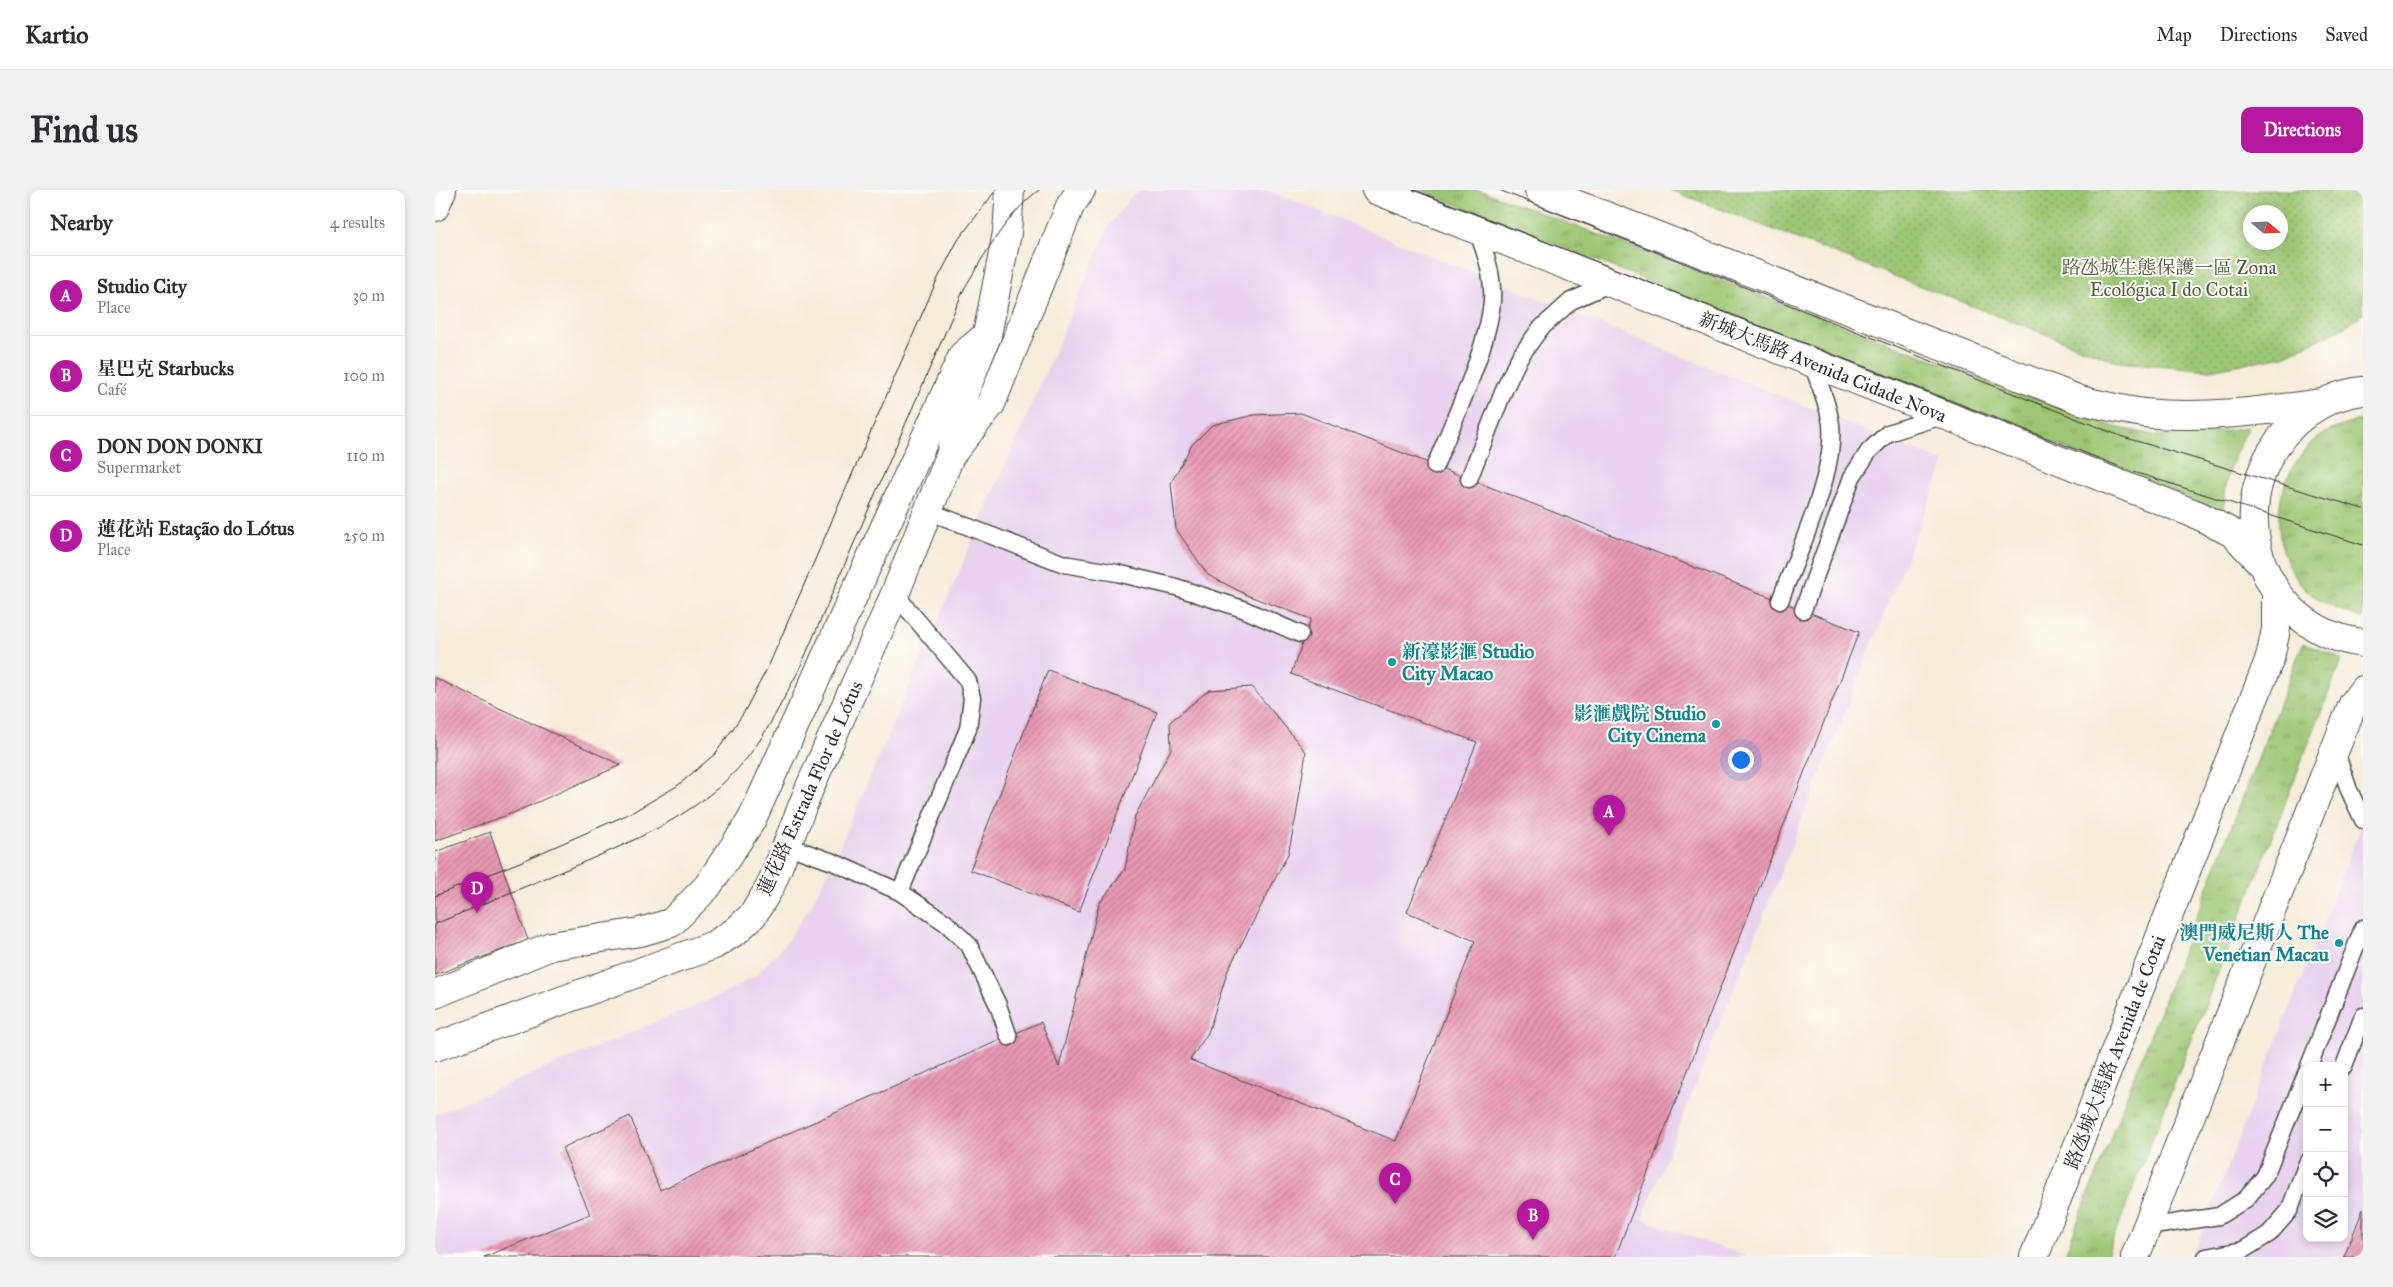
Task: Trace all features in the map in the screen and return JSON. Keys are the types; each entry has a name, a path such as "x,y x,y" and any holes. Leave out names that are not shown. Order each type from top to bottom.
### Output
{"main road":[{"path":"435,206 442,190"},
{"name":"蓮花路 Estrada Flor de Lótus","path":"435,1047 714,945 736,931 753,915 770,887 788,846 810,787 895,594 950,456 964,394 987,335 1007,233 1010,190"},
{"path":"950,456 991,404 1070,206 1081,190"},
{"name":"新城大馬路 Avenida Cidade Nova","path":"1376,190 2200,516 2234,534 2260,562"},
{"path":"1539,190 2080,400 2144,413 2196,415 2251,412 2321,403 2359,389"},
{"name":"蓮花路 Estrada Flor de Lótus","path":"435,994 551,946 640,932 671,923 707,887 751,821 963,355 987,335"},
{"path":"2321,403 2291,425 2269,455 2256,489 2253,526 2260,562 2276,592 2305,622 2343,641 2363,644"},
{"name":"路氹城大馬路 Avenida de Cotai","path":"2035,1257 2270,658 2276,629 2276,592"},
{"path":"2135,1257 2353,704 2363,690"}],"lane":[{"path":"1435,466 1487,328 1493,291 1488,262 1477,230"},
{"path":"1469,479 1504,390 1519,358 1535,336 1571,301 1611,283"},
{"path":"1780,601 1821,492 1828,460 1831,425 1812,363"},
{"path":"1803,610 1852,477 1869,451 1888,433 1945,415"},
{"path":"928,511 1064,564 1117,573 1176,587 1243,609 1300,634"},
{"path":"895,594 968,681 972,698 968,729 900,892"},
{"path":"2335,749 2349,790 2363,820"},
{"path":"788,846 833,862 900,892 946,923 969,946 998,1005 1009,1037"},
{"path":"2311,1062 2363,928"},
{"path":"2346,1062 2363,1016"},
{"path":"2147,1227 2219,1216 2245,1200 2265,1176 2303,1081"},
{"path":"2206,1257 2243,1250 2269,1234 2289,1210 2303,1173"}],"shaded area":[{"name":"新濠影滙 Studio City Macao","path":"1140,190 1267,190 1945,462 1642,1219 1748,1257 435,1257 435,1115 725,993 757,975 786,943 813,902 833,862 1109,226 1131,197"},
{"name":"澳門威尼斯人 The Venetian Macau","path":"2363,821 2363,1257 2192,1257"}],"green space":[{"path":"1421,190 1479,190 2114,427 2155,435 2181,436 2249,427 2238,448 2228,478 2224,512"},
{"name":"路氹城生態保護一區 Zona Ecológica I do Cotai","path":"1670,190 2363,190 2363,314 2345,327 2284,356 2210,370 2118,362"},
{"path":"2363,420 2363,618 2329,605 2315,597 2302,585 2289,567 2282,546 2279,525 2280,503 2286,482 2296,462 2310,445 2327,432"},
{"path":"2303,643 2342,659 2106,1257 2064,1257"}],"building":[{"path":"1301,413 1859,632 1615,1257 484,1257 590,1214 562,1148 630,1116 660,1190 1041,1022 1059,1067 1099,904 1125,869 1135,816 1171,749 1170,722 1209,690 1252,687 1306,752 1288,854 1228,970 1208,1033 1190,1060 1396,1141 1475,941 1407,912 1477,742 1291,674 1311,619 1249,596 1208,575 1176,529 1171,483 1191,446 1212,425 1254,415"},
{"path":"1048,670 1157,712 1079,912 970,870"},
{"path":"435,678 621,765 513,813 435,841"},
{"path":"490,832 528,940 435,975 435,852"},
{"path":"2363,1209 2363,1257 2344,1257"}],"tram line":[{"path":"435,896 520,862 631,813 677,786 715,754 743,714 769,665 936,282 958,240 996,190"},
{"path":"435,924 615,849 663,825 708,796 729,778 747,758 755,748 799,670 964,289 1006,223 1039,190"},
{"path":"1413,190 2131,471 2363,545"},
{"path":"1499,190 2123,437 2363,509"}],"place":[{"name":"新濠影滙 Studio City Macao","path":"1392,662"},
{"name":"影滙戲院 Studio City Cinema","path":"1716,724"},
{"name":"Studio City","path":"1609,836"},
{"name":"蓮花站 Estação do Lótus","path":"477,913"},
{"name":"澳門威尼斯人 The Venetian Macau","path":"2339,943"},
{"name":"DON DON DONKI","path":"1395,1204"},
{"name":"星巴克 Starbucks","path":"1533,1240"}]}
